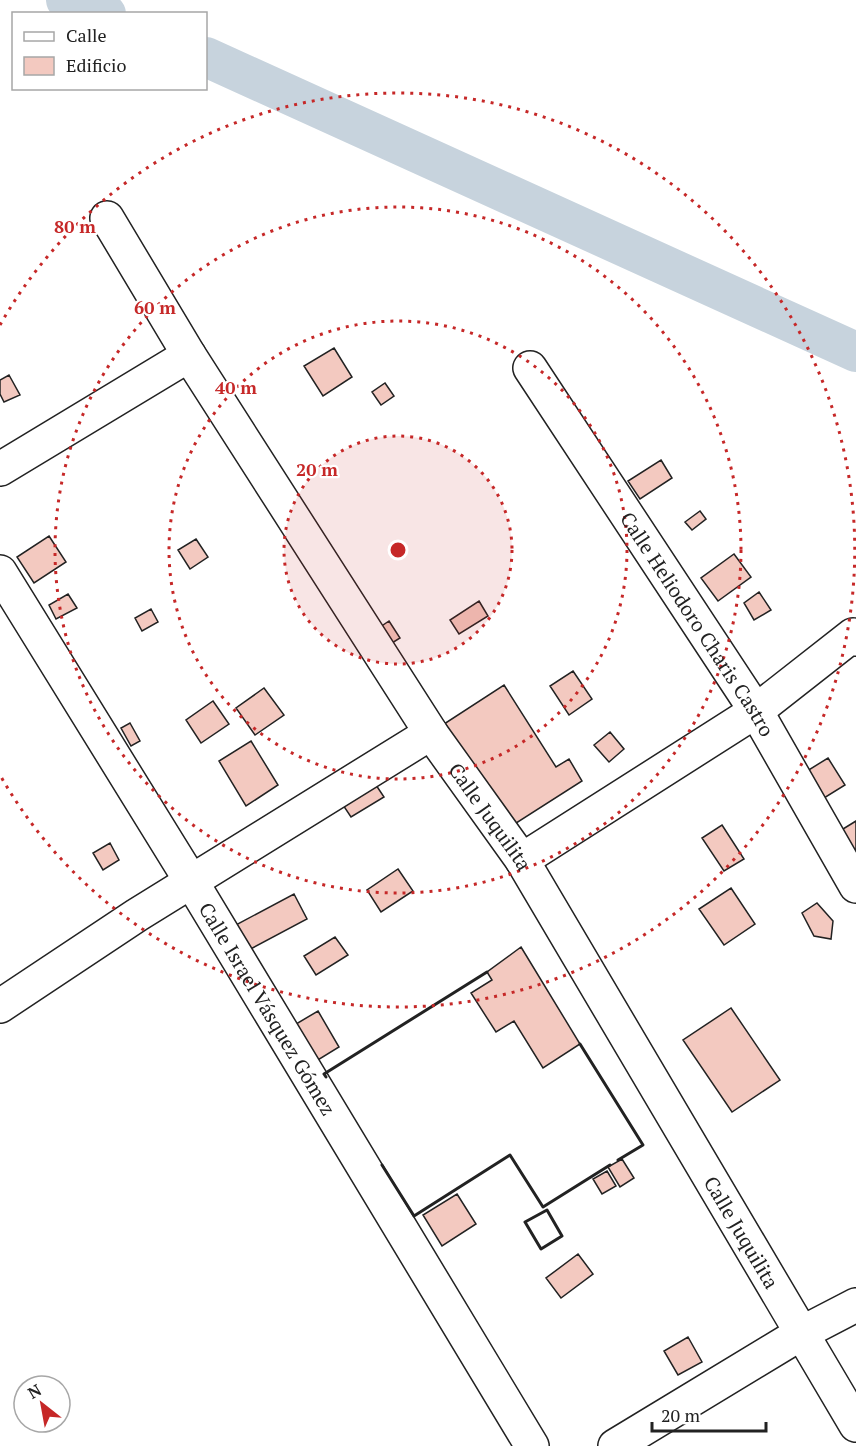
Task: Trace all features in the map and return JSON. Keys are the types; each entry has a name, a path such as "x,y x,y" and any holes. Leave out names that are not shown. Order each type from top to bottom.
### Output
{"street":[{"name":"Calle Juquilita","path":"107,218 189,355 431,733 522,860 800,1334 856,1425"},
{"path":"0,469 189,355"},
{"name":"Calle Heliodoro Charis Castro","path":"530,368 756,711 856,886"},
{"name":"Calle Israel Vásquez Gómez","path":"0,572 191,881 532,1446"},
{"path":"522,860 756,711 853,635 856,639"},
{"path":"0,1006 191,881 431,733"},
{"path":"615,1446 800,1334 856,1305"}],"building":[{"path":"334,348 352,377 323,396 304,366"},
{"path":"9,375 20,395 4,402 0,394 0,380"},
{"path":"385,383 394,396 381,405 372,392"},
{"path":"661,460 672,478 640,499 628,481"},
{"path":"700,511 706,519 692,530 685,522"},
{"path":"49,536 66,562 34,583 17,557"},
{"path":"196,539 208,557 190,569 178,550"},
{"path":"734,554 751,577 718,601 701,578"},
{"path":"759,592 771,610 754,620 744,603"},
{"path":"68,594 77,608 56,619 49,605"},
{"path":"479,601 488,616 459,634 450,620"},
{"path":"151,609 158,622 142,631 135,618"},
{"path":"389,621 400,638 384,648 373,632"},
{"path":"573,671 592,699 569,715 550,686"},
{"path":"504,685 556,767 569,759 582,781 510,827 444,724"},
{"path":"264,688 284,715 255,735 236,708"},
{"path":"213,701 229,724 201,743 186,720"},
{"path":"130,723 140,741 131,746 121,728"},
{"path":"610,732 624,749 609,762 594,745"},
{"path":"251,741 278,785 246,806 219,761"},
{"path":"828,758 845,785 816,803 799,776"},
{"path":"374,782 384,797 351,817 341,802"},
{"path":"856,821 856,849 849,853 838,832"},
{"path":"722,825 744,859 724,871 702,838"},
{"path":"110,843 119,860 103,870 93,853"},
{"path":"398,869 413,891 381,912 367,890"},
{"path":"731,888 755,924 724,945 699,909"},
{"path":"294,894 307,919 245,952 232,927"},
{"path":"817,903 833,921 831,939 814,936 802,913"},
{"path":"335,937 348,955 316,975 304,956"},
{"path":"521,947 580,1044 543,1068 514,1021 496,1032 471,993 492,980 487,972"},
{"path":"731,1008 780,1080 732,1112 683,1040"},
{"path":"318,1011 339,1047 313,1063 291,1027"},
{"path":"622,1159 634,1178 620,1187 608,1167"},
{"path":"607,1171 616,1186 602,1194 593,1179"},
{"path":"457,1194 476,1224 442,1246 423,1215"},
{"path":"578,1254 593,1274 561,1298 546,1278"},
{"path":"688,1337 702,1362 678,1375 664,1351"}],"waterway":[{"path":"66,0 100,12"},
{"path":"207,57 856,352"}],"wall":[{"path":"326,1077 324,1074 487,972"},
{"path":"580,1044 643,1145 618,1160"},
{"path":"382,1165 414,1216 510,1155 543,1207 610,1165"},
{"path":"547,1210 562,1236 541,1249 525,1222 547,1210"}]}
